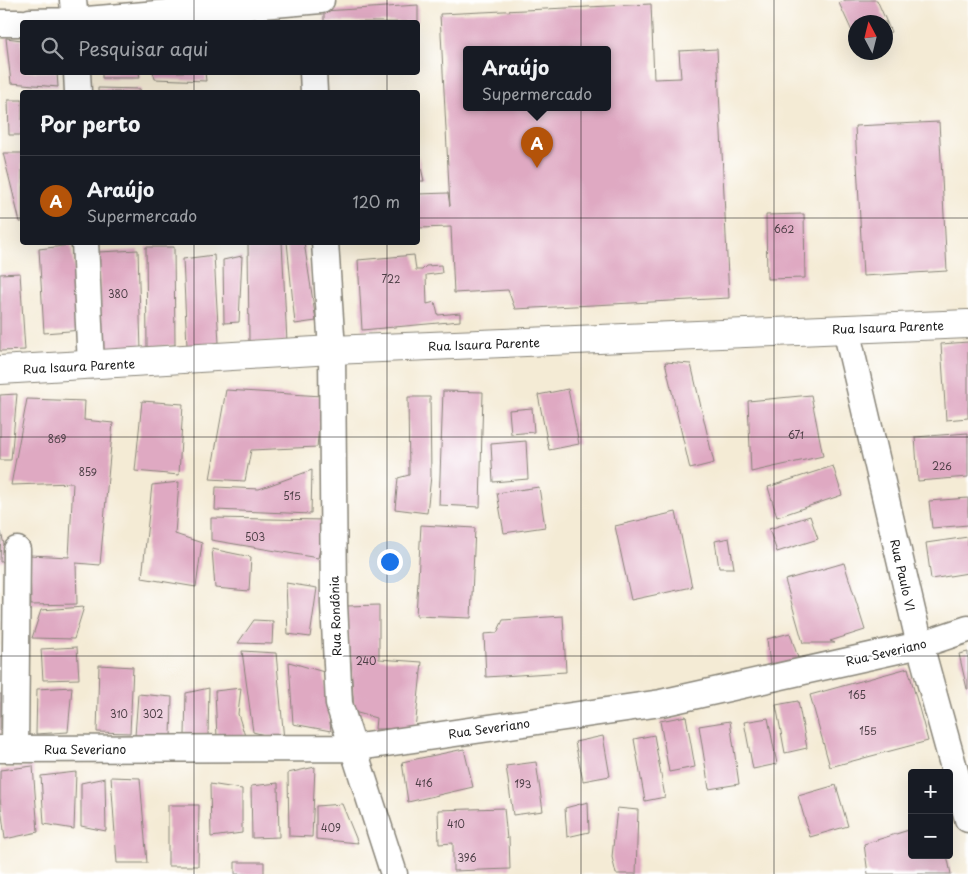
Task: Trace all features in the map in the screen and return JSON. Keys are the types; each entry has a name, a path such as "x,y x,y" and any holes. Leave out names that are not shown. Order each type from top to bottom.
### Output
{"street":[{"path":"308,0 310,20"},
{"path":"43,20 74,15 322,0"},
{"path":"0,23 20,23"},
{"path":"77,75 78,90"},
{"path":"313,75 314,90"},
{"path":"85,245 91,365"},
{"name":"Rua Rondônia","path":"325,245 332,350 334,604 338,695 352,748 394,874"},
{"name":"Rua Isaura Parente","path":"0,370 332,350 968,324"},
{"name":"Rua Paulo VI","path":"846,329 920,645 968,819"},
{"path":"8,749 17,550"},
{"name":"Rua Severiano","path":"8,749 352,748 660,703 920,645 968,629"}],"building":[{"path":"846,0 877,0 884,15 848,15 848,23 839,3"},
{"path":"651,4 654,79 681,78 679,51 717,49 729,298 515,309 508,290 454,293 451,227 420,228 420,194 448,193 450,206 440,14"},
{"path":"418,5 418,20 324,20 324,11"},
{"path":"6,38 20,40 20,75 57,75 58,87 11,83"},
{"path":"102,75 140,75 140,78 102,78"},
{"path":"154,75 205,75 206,81 155,79"},
{"path":"98,88 140,90 98,90"},
{"path":"8,100 20,100 20,135 9,135"},
{"path":"939,122 947,271 863,276 855,126"},
{"path":"3,153 20,153 20,222"},
{"path":"420,164 424,181 420,181"},
{"path":"804,214 805,278 767,279 766,215"},
{"path":"71,245 82,330 44,333 39,249"},
{"path":"248,245 282,245 287,342 249,341"},
{"path":"287,245 304,245 316,321 295,324"},
{"path":"146,247 174,247 175,345 147,347"},
{"path":"138,250 141,351 101,351 99,252"},
{"path":"214,255 219,343 187,346 183,259"},
{"path":"414,255 416,270 422,270 426,266 441,265 442,273 426,275 427,304 435,302 438,315 460,313 460,321 362,330 358,260"},
{"path":"242,256 239,322 224,323 223,260"},
{"path":"20,273 25,350 0,351 0,274"},
{"path":"968,342 968,418 946,420 941,344"},
{"path":"665,362 691,364 714,463 690,469"},
{"path":"568,389 579,444 549,450 538,395"},
{"path":"226,390 322,396 317,447 251,450 245,481 210,479"},
{"path":"443,391 483,392 480,507 439,505"},
{"path":"17,394 11,460 0,460 0,395"},
{"path":"811,395 823,456 751,472 748,401"},
{"path":"408,397 430,397 431,476 427,513 395,509 398,478 409,475"},
{"path":"27,399 85,401 84,420 113,423 100,565 76,563 77,604 31,605 30,555 69,557 73,483 11,485"},
{"path":"142,401 183,404 179,475 135,471"},
{"path":"532,408 534,432 511,434 509,410"},
{"path":"968,433 968,477 918,481 915,437"},
{"path":"526,441 528,479 493,482 491,444"},
{"path":"833,466 842,495 777,517 768,487"},
{"path":"312,470 311,514 215,510 216,487 259,489"},
{"path":"179,482 175,534 202,543 196,587 142,578 152,485"},
{"path":"539,487 545,527 504,533 497,493"},
{"path":"968,498 968,525 932,528 929,501"},
{"path":"676,512 692,587 631,600 615,526"},
{"path":"810,516 818,539 777,552 769,529"},
{"path":"211,518 326,520 318,558 211,540"},
{"path":"421,525 475,528 471,618 416,616"},
{"path":"1,532 8,561 0,562"},
{"path":"968,537 968,573 931,579 926,543"},
{"path":"729,538 734,568 719,568 715,541"},
{"path":"212,549 251,557 249,591 215,588"},
{"path":"844,563 865,630 830,641 835,643 803,643 785,580"},
{"path":"286,583 317,588 310,637 288,634"},
{"path":"379,605 379,659 422,662 415,729 375,729 376,718 354,712 347,606"},
{"path":"84,607 74,639 32,638 41,610"},
{"path":"563,616 566,672 486,677 484,634 497,633 503,620"},
{"path":"254,620 273,621 272,644 238,643"},
{"path":"790,633 799,661 770,665 767,639"},
{"path":"77,647 79,679 43,680 41,649"},
{"path":"242,651 276,653 284,740 253,732"},
{"path":"968,652 968,689 967,689 959,654"},
{"path":"289,662 324,672 331,731 293,724"},
{"path":"99,665 133,667 130,733 97,732"},
{"path":"908,668 928,741 830,767 810,695"},
{"path":"72,687 68,732 36,734 37,689"},
{"path":"209,688 208,735 185,735 186,693"},
{"path":"241,688 238,714 245,736 217,738 215,691"},
{"path":"0,694 4,694 1,734 0,734"},
{"path":"138,694 172,697 171,738 135,736"},
{"path":"798,701 807,748 785,753 776,705"},
{"path":"686,716 695,767 669,772 660,721"},
{"path":"768,718 777,764 753,769 744,722"},
{"path":"730,721 739,784 709,789 699,726"},
{"path":"654,735 665,797 645,801 634,739"},
{"path":"603,736 610,776 583,781 575,742"},
{"path":"464,749 473,787 408,802 402,762"},
{"path":"536,762 543,811 513,815 506,766"},
{"path":"33,766 38,832 5,839 0,798 0,770"},
{"path":"315,767 312,837 289,836 288,773"},
{"path":"76,772 74,829 44,824 41,776"},
{"path":"111,777 140,778 147,863 117,863"},
{"path":"105,778 106,831 81,826 81,783"},
{"path":"278,783 279,837 252,838 251,786"},
{"path":"210,784 242,789 242,833 211,837"},
{"path":"836,785 848,826 810,837 798,796"},
{"path":"588,802 589,832 567,837 565,808"},
{"path":"342,804 358,843 316,839 316,806"},
{"path":"168,805 199,805 198,866 168,866"},
{"path":"504,808 507,839 509,837 510,869 453,871 453,843 439,844 438,810"},
{"path":"617,808 638,810 636,874 616,874 612,857"},
{"path":"908,830 908,859 948,859 951,874 868,874 864,844"},
{"path":"235,862 264,862 264,874 235,874"}],"place":[{"name":"Araújo","path":"537,168"}]}
